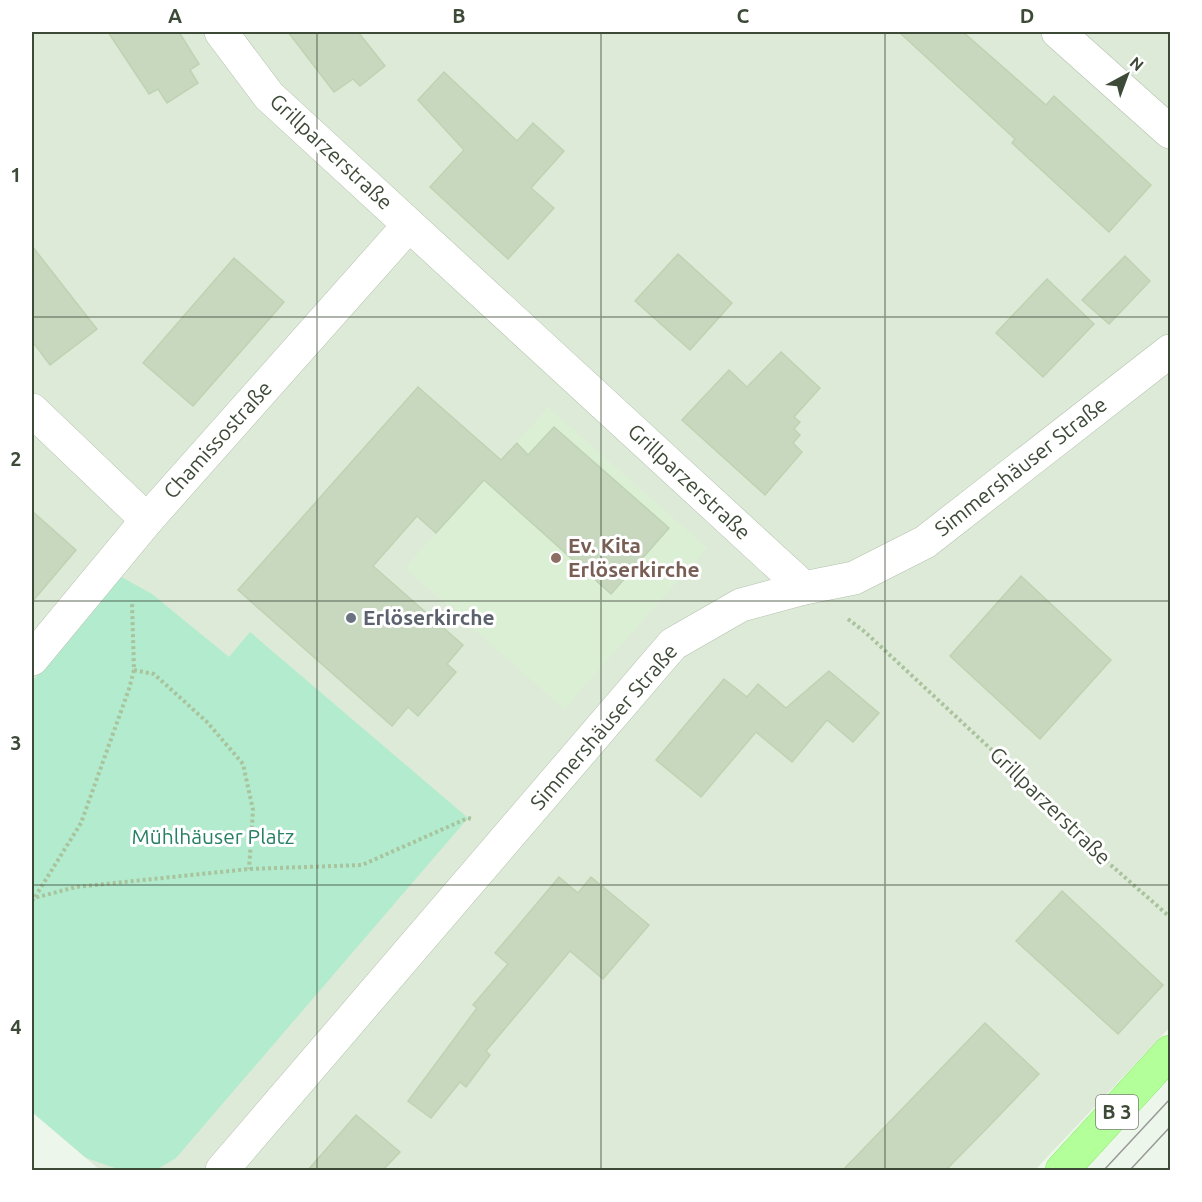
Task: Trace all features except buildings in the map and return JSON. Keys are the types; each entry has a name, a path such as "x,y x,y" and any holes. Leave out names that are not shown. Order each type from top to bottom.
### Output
{"main road":[{"name":"B 3","path":"1062,1170 1170,1052"}],"street":[{"name":"Grillparzerstraße","path":"221,32 269,96 804,588"},
{"path":"1058,32 1170,132"},
{"name":"Chamissostraße","path":"32,659 147,520 410,225"},
{"name":"Simmershäuser Straße","path":"222,1170 673,644 741,605 804,588 854,578 925,542 1170,351"},
{"path":"32,410 147,520"}],"path":[{"path":"33,899 81,823 134,670 130,572 118,555"},
{"name":"Grillparzerstraße","path":"804,588 865,632 1022,778 1088,845 1170,917"},
{"path":"134,670 154,674 207,722 243,764 253,810 249,869"},
{"path":"33,899 76,887 249,869 362,865 468,818 512,831"}],"shaded area":[{"path":"32,32 1170,32 1170,1027 1035,1170 100,1170 32,1112"},
{"name":"Ev. Kita Erlöserkirche","path":"548,407 707,548 564,709 405,568"}],"green space":[{"name":"Mühlhäuser Platz","path":"118,575 152,594 229,657 250,632 468,818 176,1158 156,1170 118,1169 86,1158 32,1112 32,682"}],"tram line":[{"path":"1104,1170 1170,1099"},
{"path":"1130,1170 1170,1127"}],"place":[{"name":"Ev. Kita Erlöserkirche","path":"556,558"},
{"name":"Erlöserkirche","path":"351,618"}]}
